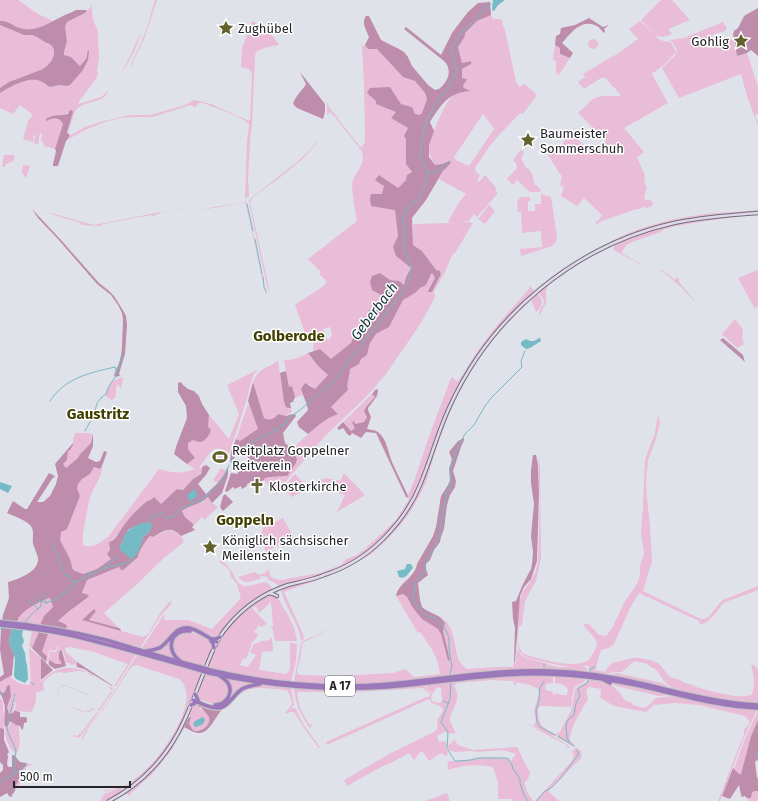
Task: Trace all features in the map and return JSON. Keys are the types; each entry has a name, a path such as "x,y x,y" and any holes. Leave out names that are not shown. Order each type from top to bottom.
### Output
{"highway":[{"name":"A 17","path":"0,624 39,626 143,652 200,669"},
{"path":"143,652 161,647 177,630 183,628 192,629 211,640 214,648"},
{"path":"183,663 175,656 171,649 172,640 182,631 196,633 217,643"},
{"path":"211,640 220,637"},
{"name":"A 17","path":"143,652 200,669 294,684 372,685 448,679"},
{"name":"A 17","path":"210,671 218,675 264,683 311,688 388,687 454,678 522,674 585,675 756,707"},
{"path":"609,674 602,677 610,683"},
{"path":"191,705 198,701 217,706 223,704 228,699 230,687 226,681 218,675"},
{"path":"193,699 212,707 221,707 242,689 248,686 264,683"},
{"path":"668,696 676,693 670,687"},
{"path":"195,694 198,701"}],"main road":[{"path":"109,801 133,786 147,774 170,747 184,721 214,648 228,625 243,610 268,593 323,576 346,566 368,552 391,530 409,507 418,490 442,423 466,375 493,336 514,312 561,273 588,256 639,233 674,223 758,213"},
{"path":"268,593 277,596"}],"shaded area":[{"path":"0,0 18,0 38,14 53,21 41,28 26,29 0,21"},
{"path":"155,0 157,0 144,39 130,66 146,31"},
{"path":"661,0 672,0 690,20 668,29 672,34 663,37 655,35 641,20"},
{"path":"490,2 491,15 477,21 465,33 465,36 458,47 462,63 471,61 471,64 462,69 462,78 467,79 463,86 464,88 471,91 456,94 446,100 430,122 434,131 429,145 429,157 435,165 449,161 451,163 443,171 426,200 412,218 413,245 422,251 441,274 432,292 428,291 435,278 432,273 426,285 403,300 389,327 376,334 370,343 367,355 361,359 359,364 350,369 347,385 348,390 331,407 338,414 325,420 308,434 299,427 297,422 308,410 301,389 305,383 315,389 328,375 318,366 308,353 320,349 331,359 351,343 354,335 362,330 369,310 379,304 381,295 372,290 370,282 372,276 380,273 390,280 399,281 404,285 411,268 396,256 393,247 398,236 395,210 371,206 370,199 371,194 382,194 384,186 375,180 379,175 398,188 406,180 407,175 412,172 406,164 406,139 404,136 408,128 391,118 396,112 376,104 376,101 367,93 370,88 390,87 401,104 412,107 415,114 420,115 427,99 425,93 415,81 403,77 377,49 368,49 365,45 369,37 364,26 365,18 366,16 369,16 381,40 404,52 412,66 428,85 435,90 439,89 447,79 449,72 447,64 404,29 406,27 441,55 452,33 468,12 478,3"},
{"path":"91,3 93,20 98,31 98,72 97,77 78,103 79,104 101,97 108,92 102,99 81,106 75,111 68,132 71,135 85,127 104,121 133,115 154,114 185,105 194,100 211,104 249,121 252,74 249,69 241,67 242,48 252,21 264,28 274,38 279,45 270,46 257,52 255,55 248,179 249,196 245,199 249,124 234,115 203,103 198,103 196,107 191,105 153,117 121,118 105,122 85,130 67,140 69,137 67,132 73,112 69,111 65,115 48,117 58,120 63,124 55,149 44,146 41,140 42,134 40,133 38,145 34,143 34,133 33,142 23,139 28,121 33,115 20,105 13,114 0,108 0,93 20,83 32,80 37,80 50,87 70,85 87,63 87,51 86,59 80,66 71,57 64,55 67,41 65,27 67,22 85,13 90,8"},
{"path":"758,8 758,56 751,50 737,56 733,34 734,31 738,28 744,16"},
{"path":"76,10 87,10 85,13 67,22 65,27 67,41 64,55 71,57 80,66 86,59 88,50 89,51 88,60 83,70 70,85 50,87 37,80 32,80 20,83 0,93 0,88 9,82 43,69 52,60 54,50 52,46 37,37 32,35 24,35 0,25 0,21 8,22 20,28 31,29 42,27"},
{"path":"491,15 493,19 501,19 505,30 516,82 519,87 524,84 537,95 523,114 520,113 499,135 475,168 476,172 480,175 477,181 479,182 485,175 497,189 495,191 498,193 477,217 474,214 469,221 462,222 473,223 451,257 444,274 434,291 435,297 421,323 386,374 367,396 326,435 276,495 275,494 279,485 296,463 297,459 292,449 322,421 330,416 338,414 331,407 348,390 347,385 350,369 359,364 360,359 367,355 370,343 376,334 389,327 403,300 426,285 432,273 435,278 428,291 432,292 441,274 422,251 413,245 413,224 453,223 448,222 459,202 466,194 439,179 449,161 435,165 430,156 429,145 435,127 449,100 456,94 470,90 464,88 463,86 467,79 462,78 462,69 471,64 470,61 462,63 458,47 465,36 465,33 477,21","holes":["483,114 494,129 469,166 456,160 454,157"]},
{"path":"589,18 603,27 609,25 604,29 604,33 598,27 591,24 581,25 562,43 573,53 570,58 560,54 560,48 555,45 556,36 560,34 561,28 575,25"},
{"path":"640,21 660,40 671,42 676,52 665,64 634,87 652,74 668,103 624,128 644,152 637,157 645,176 644,182 647,188 644,198 646,200 651,200 653,203 652,206 647,208 644,207 637,209 599,222 598,225 595,222 598,221 602,215 584,198 577,206 561,196 564,187 560,185 562,176 548,155 557,144 561,147 569,131 592,153 606,141 578,113 594,98 602,96 621,96 607,79 604,78 601,78 584,89 578,82 585,77 583,74 616,55 638,39 629,29"},
{"path":"723,22 727,28 725,31 712,35 715,42 733,37 737,56 747,53 758,87 758,114 755,115 758,126 741,74 679,98 662,68 677,52 670,40 684,38"},
{"path":"0,25 24,35 32,35 45,43 48,43 54,50 54,55 52,60 43,69 9,82 0,88"},
{"path":"141,32 133,54 121,73 130,56"},
{"path":"593,39 598,44 593,49 588,44"},
{"path":"365,45 368,49 377,49 403,77 415,81 425,93 427,99 420,115 415,114 412,107 401,104 390,87 376,101 376,104 396,112 391,118 408,128 406,139 412,171 398,188 385,186 382,194 371,194 395,210 398,236 396,256 411,268 404,285 399,281 390,280 380,273 381,295 379,304 369,310 362,330 354,335 351,343 331,359 320,349 313,352 314,341 317,337 315,331 305,333 295,305 327,282 319,274 321,272 308,259 357,221 352,184 361,166 363,155 361,150 335,117 330,112 327,115 327,102 329,107 360,147 362,147 365,142 362,46","holes":["330,327 332,335 328,341 323,329"]},
{"path":"555,45 560,48 560,54 570,58 559,75 556,73 556,61 553,60"},
{"path":"300,72 325,104 323,119 297,108 293,104 295,98 306,84"},
{"path":"72,110 73,112 67,132 69,137 66,141 58,166 53,166 56,151 55,149 63,124 58,119 51,119 47,121 46,119 48,117 68,114 69,111"},
{"path":"317,141 304,157 287,172 252,198 250,203 269,288 268,290 249,201 251,198 296,163"},
{"path":"521,150 524,152 521,159 526,168 529,169 533,176 534,183 541,190 540,192 530,192 517,180 513,185 507,179 517,168 516,163 513,160"},
{"path":"4,155 14,155 14,160 6,164 5,167 2,167"},
{"path":"23,165 30,166 26,178 22,173"},
{"path":"541,194 551,197 557,237 556,242 552,246 521,256 520,249 542,247 541,231 522,233 521,212 518,212 517,203 520,197 530,197 530,201 528,201 528,211 535,211 535,204 541,204"},
{"path":"246,202 267,294 264,286 245,203 202,209"},
{"path":"489,205 495,211 485,224 478,219"},
{"path":"32,209 99,283 114,296 124,312 127,325 125,354 119,374 120,376 115,377 114,375 120,361 122,348 123,320 122,313 118,305 111,295 97,284 38,218"},
{"path":"171,210 174,210 154,216 151,215 103,224 100,226 82,225 79,222 48,212 94,225"},
{"path":"758,210 758,212 705,217 650,229 611,242 611,240 624,235 671,220 706,214"},
{"path":"758,214 676,226 664,229 661,232 626,245 621,253 641,264 648,266 640,264 620,254 613,248 615,245 629,239 666,227 705,219"},
{"path":"656,270 664,271 675,280 677,277 679,282 694,300 664,272"},
{"path":"758,270 758,305 755,309 738,278"},
{"path":"548,284 546,291 546,303 539,316 544,300 538,292"},
{"path":"530,286 535,291 498,329 467,372 445,415 416,492 399,520 392,528 367,551 346,565 323,575 279,587 277,584 267,579 268,577 260,576 261,579 249,582 241,580 238,577 255,572 259,575 265,573 269,569 270,576 272,578 280,580 320,573 341,565 346,559 357,555 366,548 396,520 409,499 407,498 451,378 452,377 456,381 459,380 478,350"},
{"path":"537,293 542,303 539,310 536,312 531,300 500,331 474,365 497,333"},
{"path":"735,319 743,329 742,338 744,344 737,348 722,334"},
{"path":"723,338 743,355 745,362 720,340"},
{"path":"308,353 318,366 328,375 315,389 309,384 301,389 302,395 295,398 292,387 289,387 284,360 290,360"},
{"path":"278,361 284,402 291,408 292,412 285,416 278,414 272,419 264,418 253,382 260,371"},
{"path":"257,370 252,379 229,454 227,455 222,450 215,449 200,466 200,474 183,490 177,489 161,504 152,499 139,507 115,537 109,542 111,559 97,569 83,574 73,570 70,559 60,540 60,535 68,524 77,504 80,496 77,488 82,479 90,474 94,467 100,469 102,466 100,477 89,500 83,531 83,545 90,546 103,541 108,537 159,469 185,472 195,469 187,464 195,458 188,449 188,443 193,440 200,442 208,427 209,415 229,439 239,414 227,385"},
{"path":"286,371 289,387 292,386 295,397 293,402 290,403 291,408 286,407 284,402 280,373"},
{"path":"470,372 449,415 423,489 407,517 369,556 361,559 351,565 342,570 333,574 284,592 303,634 304,639 301,640 281,590 285,587 335,573 349,566 375,548 387,537 407,512 415,498 429,466 444,422 456,396"},
{"path":"123,378 121,388 117,384 115,398 112,400 105,394 111,383"},
{"path":"181,382 188,389 194,391 199,396 209,415 208,427 211,430 206,439 200,442 193,440 188,443 188,449 195,458 187,464 174,454 187,418 186,406 178,392 178,383"},
{"path":"253,382 264,418 274,418 278,414 286,416 295,414 296,416 283,433 285,443 292,449 297,459 287,476 265,478 256,484 254,481 247,484 247,486 242,489 241,486 235,489 233,487 227,492 225,491 231,473 237,474 242,467 250,461 243,449 236,454 234,459 230,462 231,452 236,439 240,441 258,429 248,401"},
{"path":"376,389 378,390 377,396 368,408 371,417 367,429 377,431 384,439 392,462 408,496 407,498 376,433 366,432 361,438 352,433 350,436 343,428 339,430 337,428 343,422 351,431 355,428 352,423 354,421 355,424 364,422 367,417 364,411 375,397 372,394"},
{"path":"372,394 375,397 366,407 367,417 364,422 355,424 354,422 352,423 355,428 351,431 343,422"},
{"path":"248,404 259,429 240,441 236,439"},
{"path":"658,414 660,424 648,460 646,481 652,561 643,591 701,619 704,619 710,615 723,600 758,586 758,590 723,603 709,620 700,625 699,621 639,593 631,606 614,644 609,648 601,650 595,670 605,672 612,663 639,658 658,663 670,677 696,687 733,696 747,696 752,694 754,686 751,665 754,665 758,670 758,703 727,701 678,690 668,685 657,671 648,664 634,661 622,672 604,674 589,671 588,665 578,667 566,666 532,659 524,656 518,649 517,629 520,600 523,591 537,568 538,561 540,502 539,465 537,454 540,465 541,557 536,581 525,601 522,625 519,626 518,644 523,653 529,656 559,663 578,664 589,660 597,646 592,635 585,628 583,623 590,625 598,634 604,636 607,635 625,601 637,584 640,575 640,565 644,554 641,532 645,460 655,433"},
{"path":"75,433 93,434 91,443 78,458 66,468 63,464 67,460 68,451 73,445"},
{"path":"93,434 93,446 88,458 96,462 100,461 104,451 107,452 100,469 94,467 90,474 82,479 78,484 77,488 80,496 67,529 61,532 60,540 70,559 73,570 83,574 97,569 111,559 107,554 110,550 109,542 116,538 129,519 146,502 154,497 161,504 177,489 183,490 193,479 201,474 202,467 206,465 210,468 198,484 206,494 221,479 227,468 228,475 222,493 212,503 208,497 182,511 185,517 194,525 192,527 195,530 181,536 174,531 167,530 153,537 150,536 144,543 138,557 122,571 119,567 87,580 82,593 89,595 87,598 58,621 67,626 66,629 40,625 44,616 53,607 50,598 38,603 22,613 17,622 2,620 9,598 8,582 30,572 37,565 38,561 33,543 32,527 25,521 7,513 13,501 27,509 49,473 55,476 37,502 43,502 50,496 56,484 58,476 55,464 73,443 68,451 67,460 63,464 66,468 78,458 91,443","holes":["142,523 149,532 143,537 120,545 123,542 128,530"]},
{"path":"464,438 453,471 456,481 455,487 450,495 447,505 444,529 440,542 434,550 430,560 426,564 428,575 418,583 422,607 440,617 445,623 443,631 450,660 448,661 441,634 438,629 422,619 413,608 407,597 403,594 396,596 397,591 416,569 417,564 433,536 441,496 450,480 449,469 452,459 449,452 458,441"},
{"name":"Reitplatz Goppelner Reitverein","path":"220,453 225,458 220,463 215,458"},
{"path":"533,455 536,455 538,465 539,494 537,561 531,579 524,587 520,596 514,662 515,628 512,602 516,601 532,564 533,552 531,536 534,504 531,470"},
{"path":"221,468 226,471 218,483 213,480"},
{"path":"344,473 365,495 337,512 345,495 325,489 310,487 316,484 317,481 326,478 340,481"},
{"path":"295,474 304,484 310,487 292,497 283,488"},
{"path":"285,476 276,490 271,488 264,480 265,478 270,477"},
{"path":"225,494 233,502 223,511 220,507"},
{"path":"208,497 212,503 218,507 204,520 202,517 194,525 185,517 182,511 185,508 203,502"},
{"path":"283,518 294,538 270,549 267,557 261,534 263,528"},
{"path":"169,530 178,533 184,542 165,557 104,613 119,628 89,620 96,611 94,609 82,620 143,637 148,634 161,612 170,601 172,603 162,614 140,648 66,629 58,621 87,598 82,594 87,580 119,567 122,571 138,557 144,543 150,536 153,537"},
{"path":"221,560 232,571 237,581 241,585 248,586 263,582 270,585 272,589 248,604 227,624 219,636 213,639 189,628 155,648 142,648 165,613 164,620 188,620 212,629 241,598 237,584 231,577 229,569 219,562"},
{"path":"272,594 277,597 288,615 294,628 297,640 275,641 271,627 273,626 271,602 259,613 255,606 252,608 267,624 261,627 259,625 254,632 258,634 257,637 252,643 246,659 243,658 240,665 247,667 256,655 250,652 254,643 270,640 270,638 272,638 273,651 262,652 259,670 286,674 290,668 290,643 297,644 296,660 291,682 247,676 208,667 216,648 232,623 247,609"},
{"path":"403,594 407,597 422,619 438,629 441,634 448,661 450,660 443,631 445,623 441,617 447,623 453,635 459,660 467,669 513,667 514,662 516,663 517,649 521,655 526,658 558,667 584,667 587,668 588,671 522,669 361,684 294,682 301,643 337,626 302,644 297,670 298,674 338,676 393,673 405,669 414,677 440,674 433,652 420,632 418,633 396,596"},
{"path":"50,598 53,607 44,616 40,625 17,622 22,613 38,603"},
{"path":"94,609 96,611 89,620 119,628 121,631 82,620"},
{"path":"1,628 12,628 9,641 14,655 12,675 0,682 0,677 4,674 0,650"},
{"path":"183,629 195,631 182,630 173,637 170,647 175,659 150,651 162,647 175,633"},
{"path":"32,631 39,632 32,648 29,646"},
{"path":"39,632 48,634 42,652 47,656 46,662 32,648"},
{"path":"189,632 197,634 212,642 213,648 205,666 184,661 178,657 174,650 174,639 180,633"},
{"path":"48,634 78,639 136,654 116,686 114,686 128,664 91,651 69,647 65,648 66,652 77,662 77,667 75,664 72,665 66,663 63,650 60,650 59,653 61,664 56,664 49,660 49,665 48,664 49,654 51,651 56,652 58,647 56,646 56,650 53,651 51,649 48,654 47,663 47,656 42,652"},
{"path":"29,648 41,658 42,679 38,684 55,671 66,668 82,670 93,675 92,676 86,672 78,671 54,673 44,681 44,690 37,691 36,701 32,712 14,711 17,703 13,703 15,697 17,697 14,696 11,708 13,704 15,704 12,714 9,714 7,707 11,693 10,686 3,693 3,691 0,690 0,682 12,675 11,677 17,682 29,685 31,681"},
{"path":"61,650 66,666 55,669 49,665 49,660 56,664 61,664 61,661 59,660 59,652"},
{"path":"137,655 202,673 183,720 168,747 150,770 125,791 120,787 117,787 110,791 103,791 119,786 125,786 155,760 175,732 185,708 185,687 179,679 136,665 131,667 106,706 90,726 82,740 81,739 87,729 106,705"},
{"path":"41,658 53,670 42,679 41,679"},
{"path":"77,662 113,686 84,669 77,667"},
{"path":"617,673 662,683 670,688 610,675"},
{"path":"205,674 220,678 226,682 229,691 227,699 216,705 199,699 197,695"},
{"path":"523,675 553,676 553,683 546,684 545,686 546,690 553,692 554,695 556,693 567,695 568,690 564,685 555,683 555,676 586,680 575,687 571,707 541,706 538,708 540,722 543,727 555,734 560,730 556,736 551,735 569,746 568,749 566,745 529,725 540,730 533,726 536,722 534,710 539,694 538,689 530,685 516,682 516,685 514,685 514,682 512,681 493,680 457,683 454,686 457,693 457,701 450,717 450,721 456,734 444,732 437,736 439,742 444,741 447,744 446,748 448,752 446,757 442,753 429,761 423,752 420,752 414,760 409,753 347,786 344,780 389,754 434,732 438,728 438,720 443,709 432,703 429,699 327,745 326,742 426,697 429,697 430,694 423,688 356,692 297,692 299,705 303,713 310,725 313,723 310,728 299,709 294,688 357,690 424,685 427,690 432,694 432,701 438,703 443,701 441,688 437,687 433,693 427,689 427,685"},
{"path":"224,678 255,683 237,692 224,705 217,707 213,706 222,705 229,699 231,690"},
{"path":"592,679 609,684 620,693 626,701 644,708 656,698 673,696 725,707 757,710 745,735 720,801 718,801 744,734 744,729 749,723 749,720 745,716 699,705 675,703 654,705 646,712 614,706 600,698 601,689 589,687 586,690 588,699 572,730 570,740 575,747 557,737 571,711 575,690"},
{"path":"609,682 668,695 659,696 616,686"},
{"path":"9,685 11,696 7,707 9,714 16,711 20,712 20,717 27,718 27,722 24,723 22,730 20,726 10,721 8,726 5,727 5,706 0,690 3,693"},
{"path":"64,685 89,695 65,686 61,687"},
{"path":"257,685 291,688 294,705 288,711 293,708 296,709 303,724 320,747 319,748 294,712 285,713 292,704 287,690 261,688 249,689 240,694 221,711 198,707 209,716 208,724 198,731 191,728 189,724 191,717 189,715 193,706 197,703 218,708 247,688"},
{"path":"108,686 113,689 112,693 99,711 96,709 98,710 112,691"},
{"path":"0,699 2,699 3,702 4,729 0,728"},
{"path":"199,705 207,709 221,711 209,728 203,733 193,732 184,727 189,717 191,717 189,724 195,731 207,726 209,717 201,707 198,707"},
{"path":"758,711 758,719 751,736 741,774 739,774 734,769 746,736"},
{"path":"97,712 98,713 79,738 73,736 77,736 81,733"},
{"path":"189,717 184,727 185,728 174,743 173,748 160,765 128,796 126,792 139,782 172,747 172,745"},
{"path":"758,720 758,761 757,760 755,762 758,778 758,791 754,791 752,793 751,798 747,798 745,796 742,797 739,785 730,799 722,796 733,768 741,774 751,736"},
{"path":"11,721 19,726 20,744 16,755 6,739 5,727 9,727"},
{"path":"0,728 4,729 4,740 9,752 7,755 7,765 12,767 12,755 14,755 20,762 26,763 27,765 21,771 20,778 12,797 7,793 0,797 0,773 3,770 3,765 0,762"},
{"path":"454,739 458,745 473,750 517,747 530,773 525,785 527,792 533,801 498,799 498,782 493,767 470,766 448,770 448,761 480,758 509,758 511,761 516,754 503,750 454,752 449,750 448,747"},
{"path":"575,748 580,750 582,755 581,758 548,791 559,801 535,801 571,762 574,756 572,751 574,751"},
{"path":"26,763 34,765 27,766 19,785 15,790 20,776 27,765"},
{"path":"121,788 123,792 107,801 100,801 105,793"},
{"path":"754,791 758,791 758,801 748,801 747,798 751,798"},
{"path":"447,793 450,801 425,801"}],"water":[{"path":"493,0 505,0 498,5 494,11 492,10"},
{"path":"539,338 541,341 530,348 526,349 521,345 521,342 526,339 534,341"},
{"path":"0,482 12,486 8,493 0,489"},
{"path":"194,489 198,496 189,501 187,495"},
{"path":"142,523 151,523 152,527 143,537 139,549 132,559 120,550 120,545 123,542 123,538 127,532"},
{"path":"407,564 411,564 413,568 405,577 399,577 397,571 405,569"},
{"path":"12,628 23,630 22,635 24,641 22,646 27,664 28,679 25,683 16,679 14,676 15,658 9,641"},
{"path":"203,717 205,720 203,724 196,727 194,726 193,724 195,721"}],"waterway":[{"name":"Geberbach","path":"231,463 238,451 275,431 275,428 277,430 280,426 287,423 287,419 333,382 406,287 412,269 403,247 405,239 403,217 407,209 420,197 428,173 420,156 424,128 435,105 447,89 457,71 451,50 462,32 480,15 486,6 491,4"},
{"path":"428,173 436,172 450,161"},
{"path":"247,204 253,231"},
{"path":"255,239 262,274"},
{"path":"263,277 266,291"},
{"path":"450,676 452,667 449,638 444,627 434,617 427,616 417,607 413,595 415,591 415,583 424,573 425,564 437,543 445,500 451,485 451,466 456,453 455,452 465,434 474,425 492,397 522,367 521,361 525,351"},
{"path":"85,431 94,415 97,403 106,394 117,374 116,371 122,354"},
{"path":"50,401 63,386 79,377 115,367 116,370"},
{"name":"Geberbach","path":"147,523 153,516 162,512 165,517 168,518 174,516 183,507 191,505 194,501 198,502 206,497 207,494 210,494 210,492 221,483 229,465"},
{"name":"Geberbach","path":"52,543 65,575 69,576 73,582"},
{"path":"104,568 117,557"},
{"name":"Geberbach","path":"25,623 41,606 41,602 43,601 47,603 61,597 62,594 68,591 69,587 73,586 73,582 80,581 80,579 89,576 89,573 91,574 105,568 127,563 133,557"},
{"name":"Geberbach","path":"43,594 46,603"},
{"name":"Geberbach","path":"37,596 38,600 41,602"},
{"path":"28,601 38,609"},
{"path":"4,620 9,620 11,622"},
{"name":"Geberbach","path":"18,622 25,622"},
{"path":"0,628 11,629"},
{"path":"590,673 590,669 595,667"},
{"path":"569,742 566,727 567,721 574,715 576,703 580,696 578,690 579,688 587,683 589,678"},
{"path":"451,681 450,699 441,722 448,732 447,748 451,755 455,761 478,758 507,758 520,779 524,795 528,801"},
{"path":"544,681 540,688 536,711 537,722 540,727 555,735"},
{"path":"31,682 34,685"},
{"path":"0,782 10,777 14,773 15,769 16,751 7,727 15,694"},
{"path":"443,701 448,703"},
{"path":"558,736 574,746"},
{"path":"536,801 545,791 550,789 561,778 578,755 577,750"},
{"path":"758,752 758,758"},
{"path":"12,775 21,769 25,763"}],"place":[{"name":"Zughübel","path":"226,28"},
{"name":"Gohlig","path":"741,41"},
{"name":"Baumeister Sommerschuh","path":"528,140"},
{"name":"Reitplatz Goppelner Reitverein","path":"220,457"},
{"name":"Klosterkirche","path":"257,486"},
{"name":"Königlich sächsischer Meilenstein","path":"210,547"}],"district":[{"name":"Golberode","path":"289,336"},
{"name":"Gaustritz","path":"98,414"},
{"name":"Goppeln","path":"245,520"}]}
